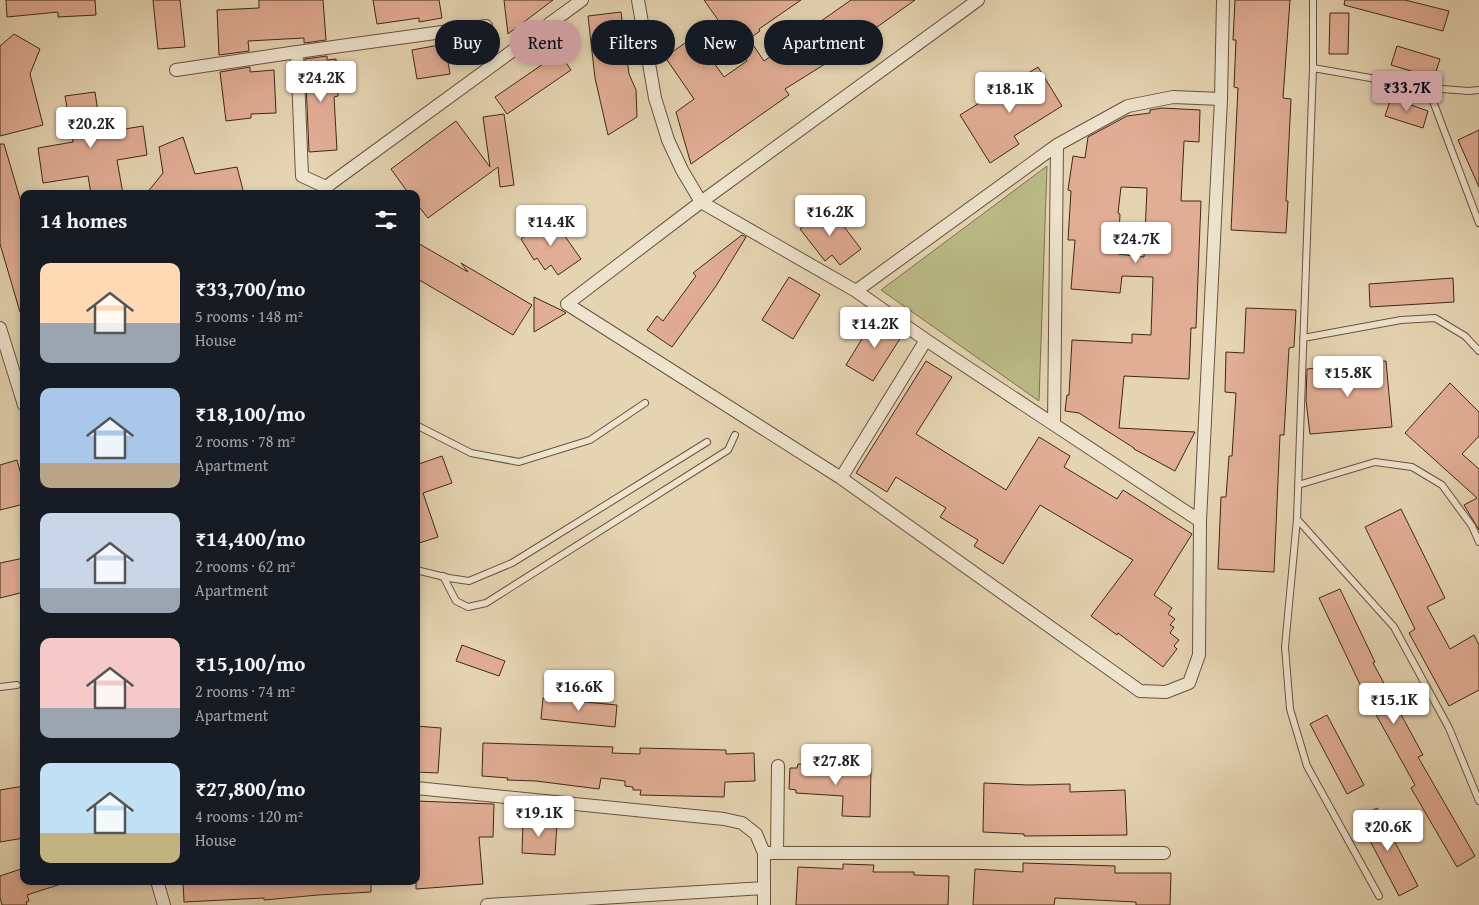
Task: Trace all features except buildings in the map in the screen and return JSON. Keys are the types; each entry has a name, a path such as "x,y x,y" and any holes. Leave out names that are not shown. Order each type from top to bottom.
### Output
{"street":[{"path":"297,52 302,176 326,187 582,0"},
{"path":"638,0 655,98 668,140 682,170 701,202 856,292 1200,521"},
{"path":"978,0 701,202 567,304 841,478 1140,691 1166,692 1189,683 1199,655 1200,521 1223,0"},
{"path":"176,70 435,33"},
{"path":"856,292 1057,145 1128,106 1172,98 1220,99"},
{"path":"1054,424 1057,145"},
{"path":"0,328 20,392"},
{"path":"841,478 926,340"},
{"path":"777,853 778,766"},
{"path":"420,788 724,819 742,824 756,834 764,853 764,905"},
{"path":"764,853 1164,853"},
{"path":"158,885 164,905"},
{"path":"487,905 764,888"}],"lane":[{"path":"1313,0 1297,519 1286,647 1290,709 1308,766 1379,896"},
{"path":"1312,68 1428,88 1479,90"},
{"path":"1428,88 1479,223"},
{"path":"1303,338 1401,320 1435,318 1466,336 1479,351"},
{"path":"420,427 471,453 519,462 590,440 645,402"},
{"path":"443,576 456,601 468,607 486,603 728,450 735,435"},
{"path":"420,571 468,580 512,563 707,442"},
{"path":"1298,485 1375,462 1412,467 1442,485 1472,526 1479,542"},
{"path":"1297,519 1394,627 1449,728 1479,801"},
{"path":"0,687 17,685"}],"green space":[{"path":"1047,166 1039,401 881,290"}]}
